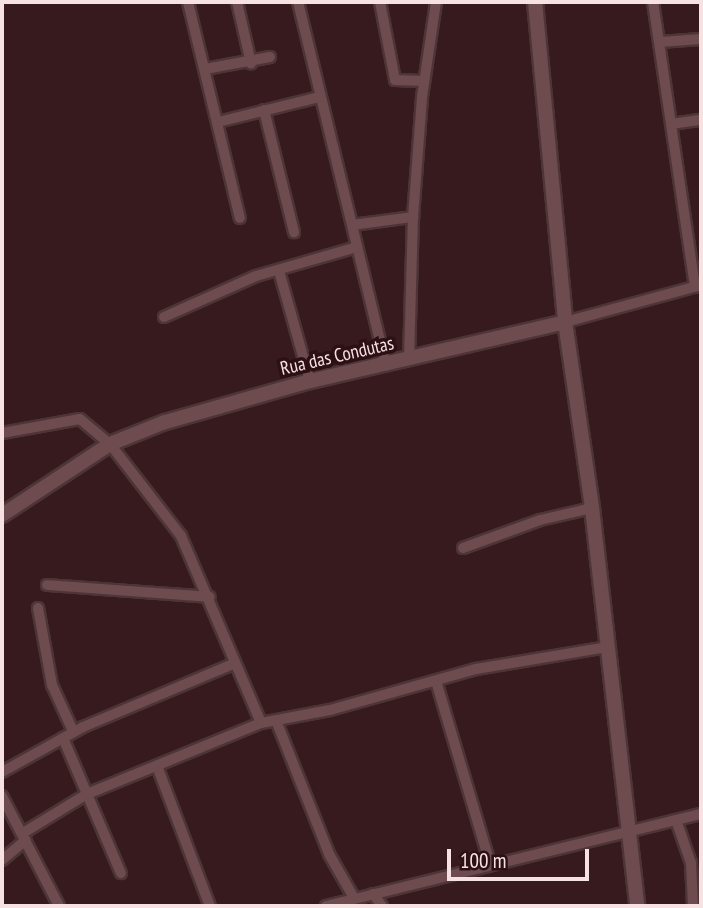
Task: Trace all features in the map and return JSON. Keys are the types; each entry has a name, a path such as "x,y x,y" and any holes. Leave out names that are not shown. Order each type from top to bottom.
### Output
{"street":[{"path":"188,2 240,218"},
{"path":"237,2 251,63"},
{"path":"298,2 386,365"},
{"path":"380,2 395,79 425,81"},
{"path":"409,359 413,217 425,81 436,2"},
{"path":"535,2 565,322 592,508 627,835 638,906"},
{"path":"653,2 698,286"},
{"path":"660,43 701,39"},
{"path":"205,69 251,63 270,57"},
{"path":"218,122 320,97"},
{"path":"264,110 295,232"},
{"path":"671,124 701,120"},
{"path":"352,225 413,217"},
{"path":"164,317 224,289 357,247"},
{"path":"279,271 310,381"},
{"name":"Rua das Condutas","path":"2,515 110,444 165,422 310,381 565,322 698,286"},
{"path":"2,433 80,419 110,444 181,536 210,597 234,663 261,723"},
{"path":"463,548 540,520 592,508"},
{"path":"47,585 210,597"},
{"path":"38,608 52,685 87,794 121,873"},
{"path":"2,860 24,837 87,794 261,723 277,723 545,655 608,647"},
{"path":"2,772 68,735 234,663"},
{"path":"436,681 490,863"},
{"path":"277,723 329,853 354,898"},
{"path":"157,766 210,906"},
{"path":"2,796 6,816 24,837 59,906"},
{"path":"326,906 490,863 627,835 701,814"},
{"path":"676,820 696,864 693,906"},
{"path":"373,894 382,906"}]}
